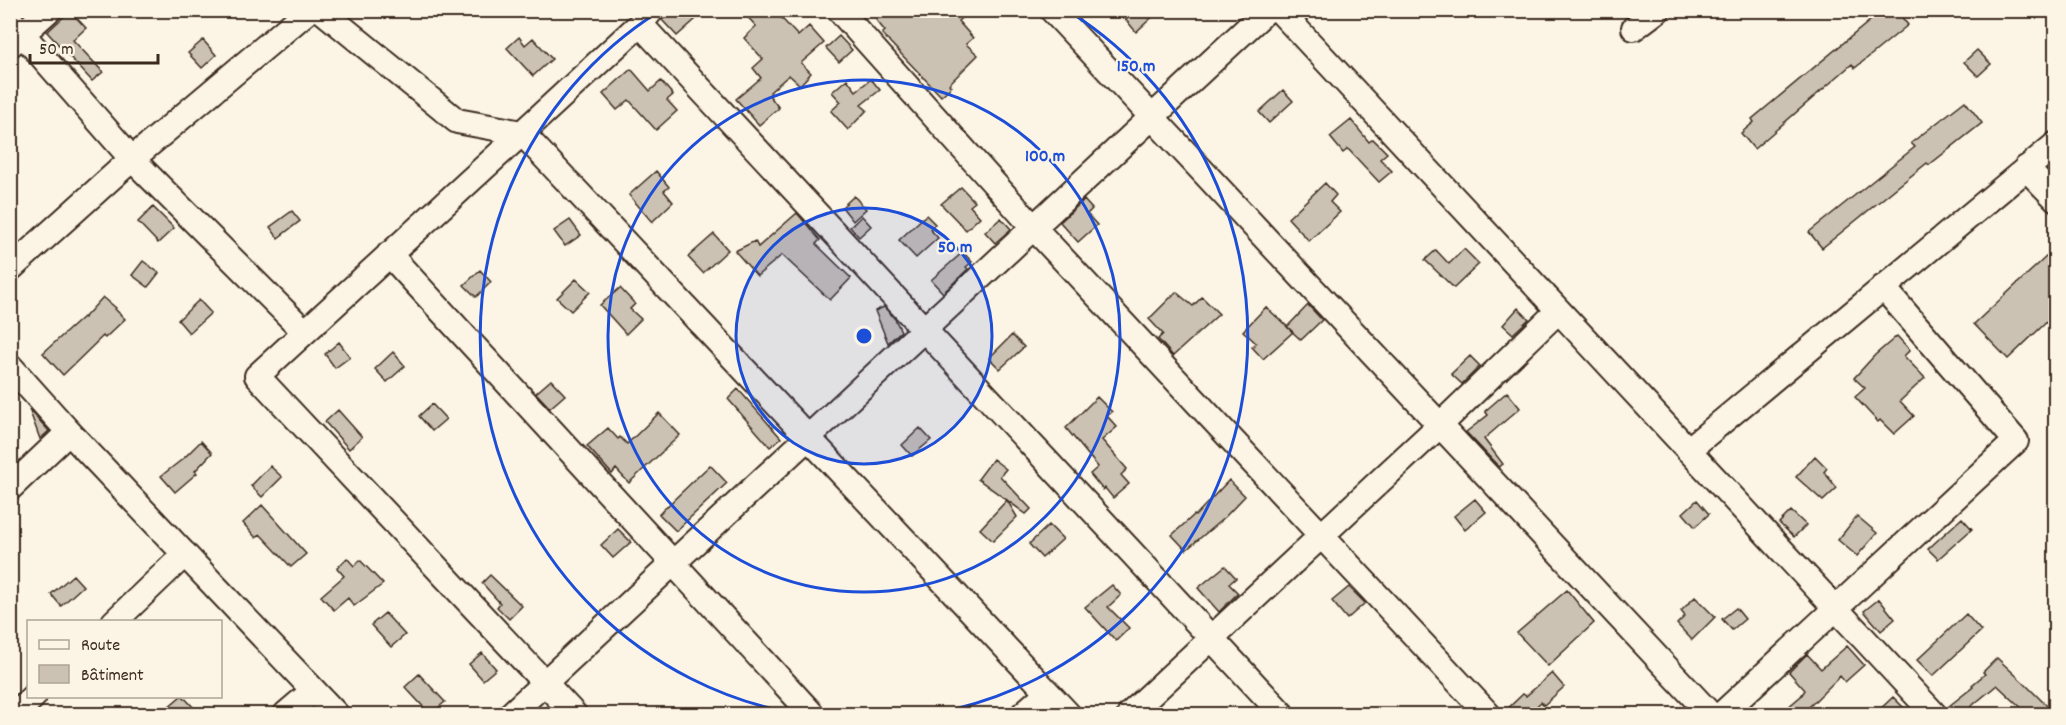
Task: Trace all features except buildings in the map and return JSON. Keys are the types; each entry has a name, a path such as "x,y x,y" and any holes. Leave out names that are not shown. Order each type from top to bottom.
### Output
{"street":[{"path":"49,10 15,33 132,159 305,332"},
{"path":"10,269 132,159 309,10"},
{"path":"321,10 457,121 522,133 1068,714"},
{"path":"839,10 1034,228 1488,714"},
{"path":"1052,10 1710,714"},
{"path":"511,714 1267,10"},
{"path":"1279,10 1836,608 1925,711"},
{"path":"574,714 257,376 646,17 924,330 1281,714"},
{"path":"1688,450 2055,144"},
{"path":"2026,168 2055,199"},
{"path":"389,254 812,714"},
{"path":"1722,714 2016,441 1883,288"},
{"path":"1130,714 1439,426 1558,311"},
{"path":"10,366 69,432 336,714"},
{"path":"10,488 69,432"},
{"path":"115,620 185,554"},
{"path":"286,714 313,690"},
{"path":"1023,714 1047,693"},
{"path":"15,714 32,698"}]}
